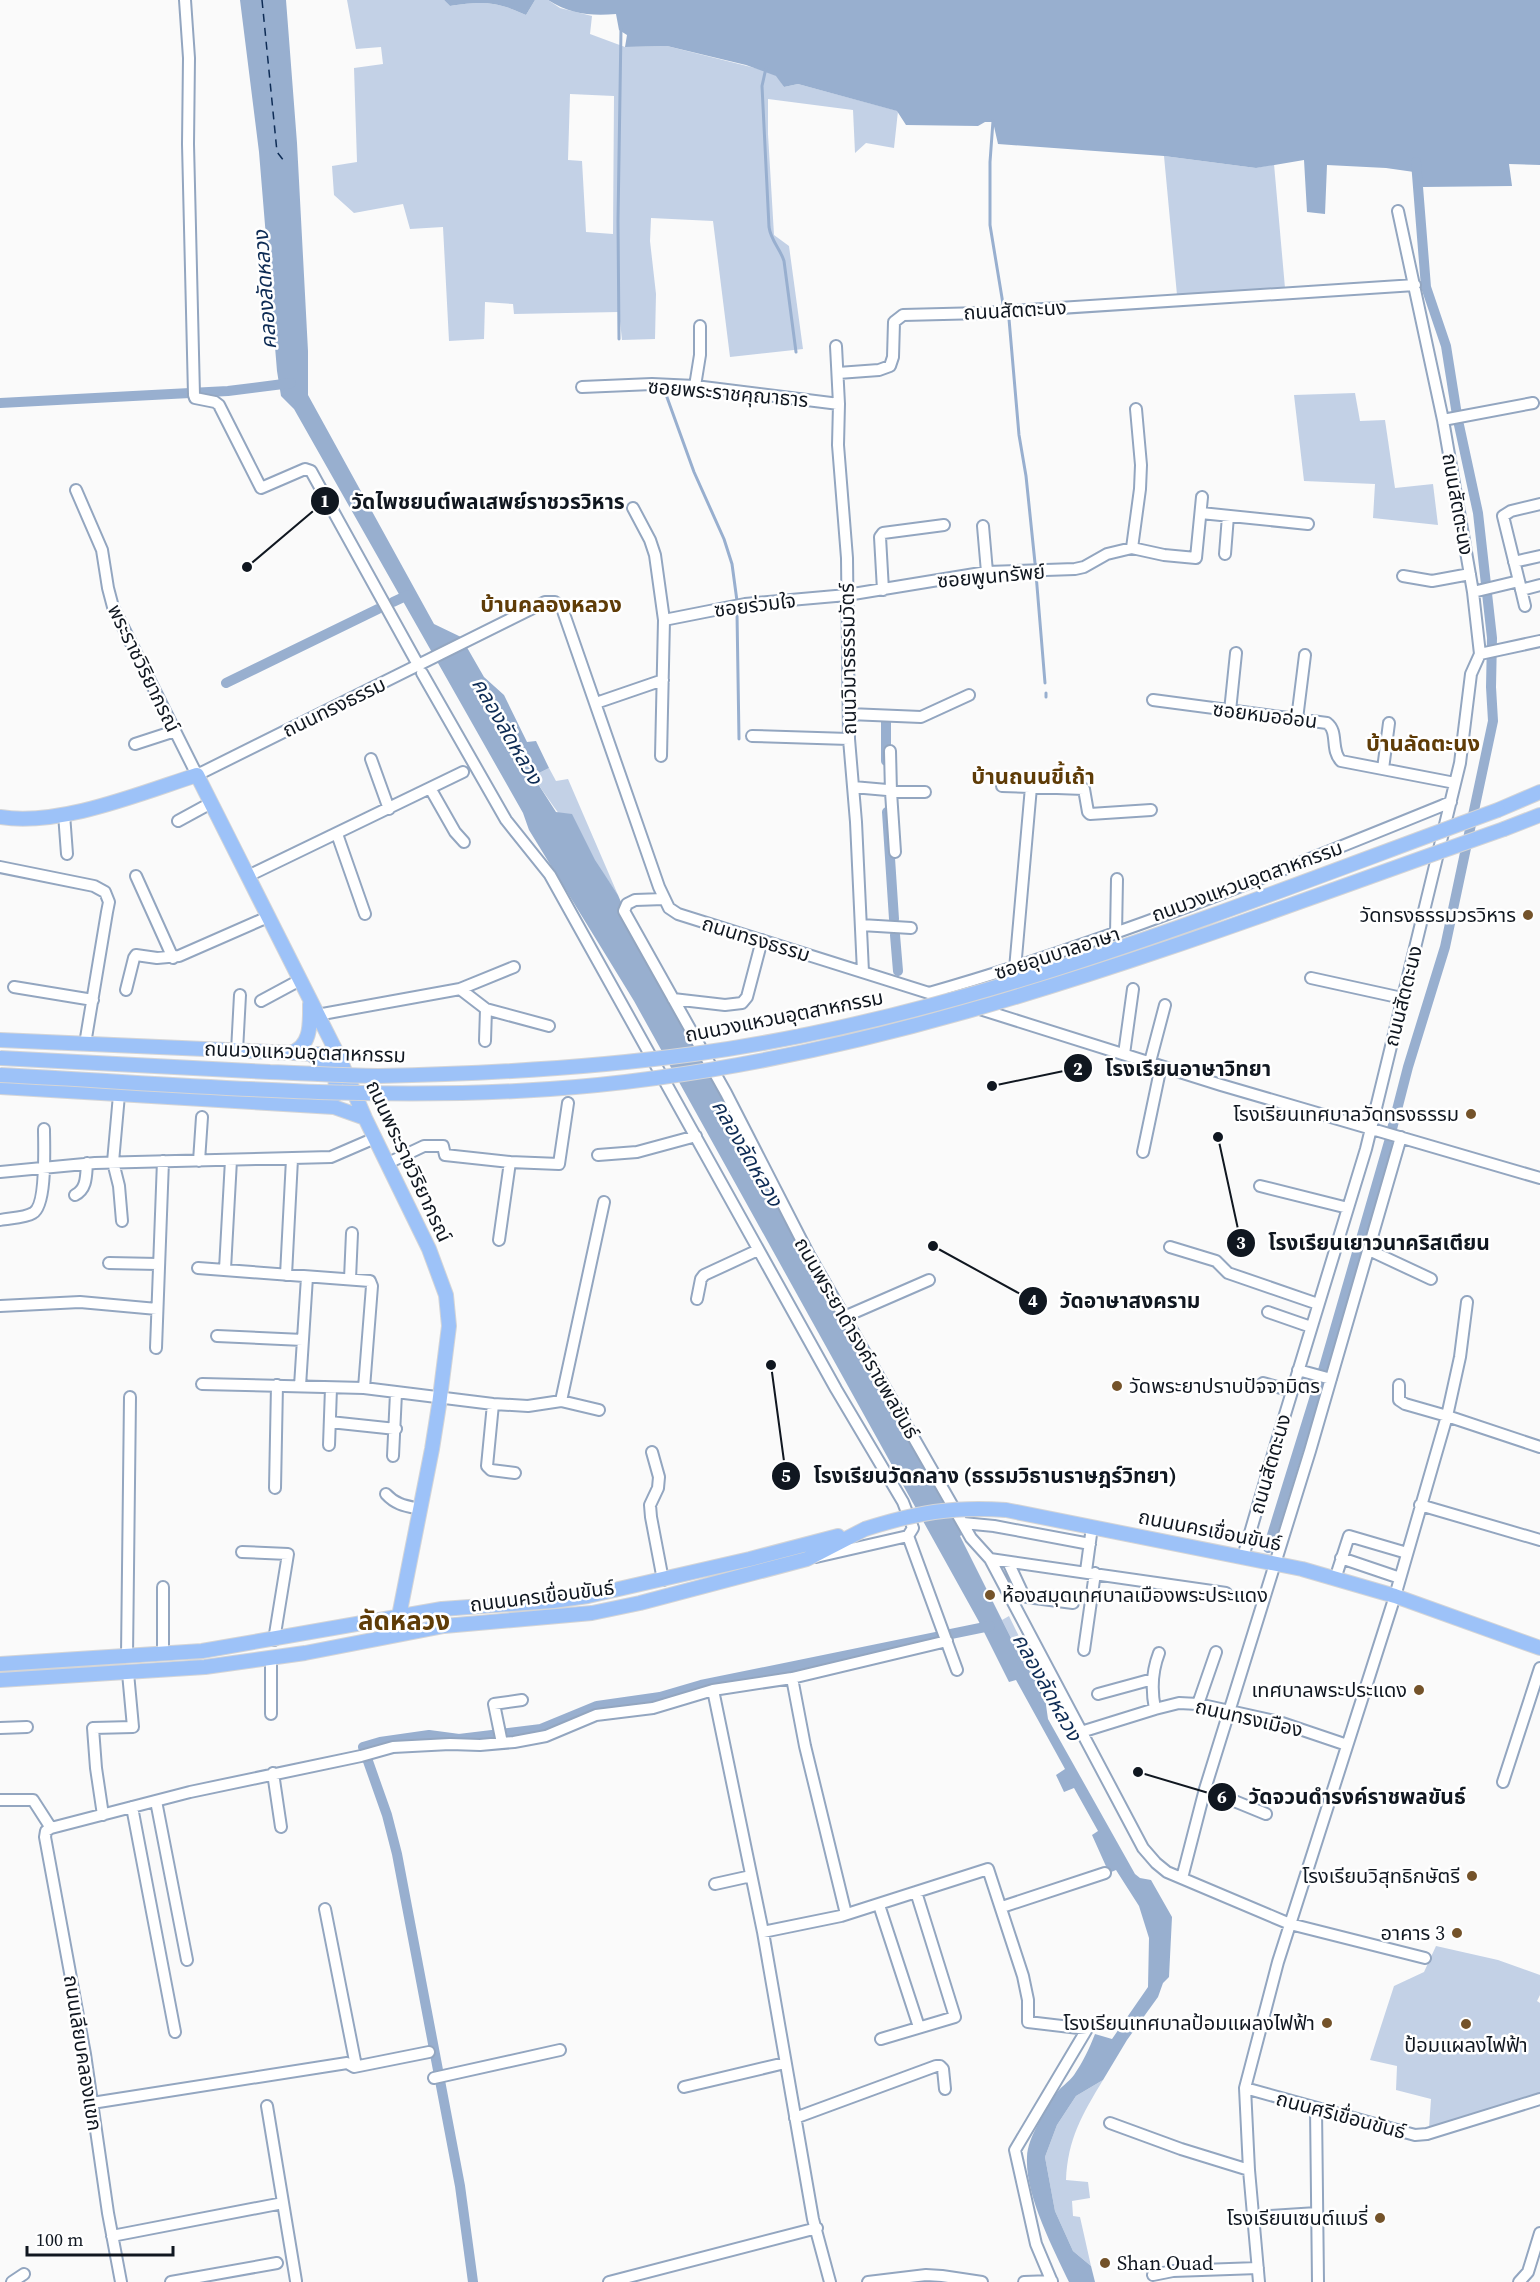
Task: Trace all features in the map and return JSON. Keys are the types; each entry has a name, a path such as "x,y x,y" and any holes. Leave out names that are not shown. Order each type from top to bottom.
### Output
{"main road":[{"name":"ถนนพระราชวิริยาภรณ์","path":"197,775 338,1055 365,1118 429,1249 446,1295 449,1326 440,1399 399,1616 399,1633"},
{"path":"0,817 20,818 64,814 88,809 197,775"},
{"name":"ถนนวงแหวนอุตสาหกรรม","path":"0,1058 374,1076 498,1072 593,1065 696,1054 789,1038 883,1018 1029,978 1156,935 1540,793"},
{"name":"ถนนวงแหวนอุตสาหกรรม","path":"0,1075 305,1090 423,1093 550,1089 736,1065 896,1031 1018,997 1112,967 1540,816"},
{"path":"288,1053 298,1051 305,1043 309,1032 309,999"},
{"name":"ถนนวงแหวนอุตสาหกรรม","path":"0,1040 338,1055"},
{"path":"279,1105 318,1105 328,1102 335,1095 336,1076 326,1062 311,1055"},
{"path":"0,1087 334,1107 365,1118"},
{"name":"ถนนนครเขื่อนขันธ์","path":"0,1664 226,1648 441,1609 564,1599 663,1580 908,1516 962,1508 1006,1510 1276,1563 1395,1596 1540,1648"},
{"name":"ถนนนครเขื่อนขันธ์","path":"0,1680 205,1667 271,1658 444,1626 592,1613 640,1603 807,1558 865,1529"},
{"path":"330,1629 333,1647"},
{"path":"44,1661 45,1678"}],"street":[{"path":"185,0 189,58 188,144 195,398 219,405 261,488 305,469 311,471 506,820 550,875 758,1250 903,1502 913,1528 908,1536 837,1554 807,1558"},
{"name":"ถนนสัตตะนง","path":"1243,1557 1371,1128 1460,764 1471,674 1483,652 1476,591 1470,574 1443,420 1398,211"},
{"name":"ถนนสัตตะนง","path":"838,373 879,370 890,366 893,357 894,322 903,315 1039,309 1415,285"},
{"path":"695,386 700,355 700,326"},
{"name":"ถนนวิมารธรรมวัตร์","path":"836,346 839,404 838,445 847,558 849,739 856,822 863,972"},
{"name":"ซอยพระราชคุณาธาร","path":"582,387 652,384 695,386 839,404"},
{"path":"1443,420 1533,403"},
{"path":"1132,548 1141,465 1136,409"},
{"name":"พระราชวิริยาภรณ์","path":"76,490 102,550 113,606 197,775"},
{"name":"ซอยพูนทรัพย์","path":"847,595 987,572 1031,572 1084,567 1107,554 1132,548 1164,555 1196,558 1203,497"},
{"path":"1525,606 1503,516 1511,511 1540,504"},
{"path":"633,508 650,540 655,555 664,620 661,756"},
{"path":"1201,513 1308,524"},
{"path":"1226,554 1228,516"},
{"path":"883,590 880,537 883,533 944,525"},
{"path":"983,526 987,572"},
{"path":"1514,562 1540,556"},
{"path":"1403,576 1432,581 1470,574"},
{"path":"1476,591 1492,587 1540,585"},
{"name":"ซอยร่วมใจ","path":"664,620 745,604 847,595"},
{"name":"ถนนทรงธรรม","path":"197,775 545,602 555,602 562,608 664,899 669,908 678,914 1161,1066 1540,1178"},
{"path":"1483,652 1540,641"},
{"path":"1230,711 1236,654"},
{"path":"1297,719 1305,655"},
{"path":"596,703 663,680"},
{"path":"849,714 921,717 969,695"},
{"name":"ซอยหมออ่อน","path":"1153,700 1331,725 1336,755 1341,761 1455,783"},
{"path":"1383,769 1389,723"},
{"path":"135,744 175,731"},
{"path":"752,736 849,739"},
{"path":"890,751 895,852"},
{"path":"371,759 389,809"},
{"path":"248,876 463,772"},
{"path":"1002,786 1085,789 1090,814 1151,810"},
{"path":"853,787 891,792 925,792"},
{"path":"429,788 455,832 464,842"},
{"path":"1015,969 1031,788"},
{"name":"ซอยอุนบาลอาษา","path":"929,993 1015,969 1116,934 1287,869 1451,802"},
{"path":"178,821 211,803"},
{"path":"64,814 67,854"},
{"path":"337,834 365,914"},
{"path":"0,867 94,886 105,892 109,902 85,1044"},
{"path":"136,876 173,958"},
{"path":"1116,934 1117,879"},
{"name":"ถนนพระยาดำรงค์ราชพลขันธ์","path":"664,899 635,900 627,904 624,911 726,1094 809,1255 844,1317 971,1538 990,1559 1143,1848 1167,1872 1290,1924 1425,1958"},
{"path":"126,990 136,955 173,958 268,917"},
{"path":"861,925 911,928"},
{"path":"673,999 725,1005 742,1003 747,997 762,940"},
{"path":"317,1015 460,988 513,967"},
{"path":"1311,978 1402,998"},
{"path":"261,1001 300,980"},
{"path":"14,987 93,1000"},
{"path":"460,988 486,1009 549,1026"},
{"path":"1124,1054 1133,989"},
{"path":"237,1051 240,995"},
{"path":"1150,1062 1165,1005"},
{"path":"485,1041 486,1009"},
{"path":"1143,1152 1161,1066"},
{"path":"119,1095 113,1162 119,1186 123,1221"},
{"path":"388,1163 426,1145 443,1146 445,1155 510,1162 559,1164 568,1103"},
{"path":"199,1161 202,1118"},
{"path":"0,1220 35,1212 40,1206 44,1167 44,1130"},
{"path":"598,1155 638,1152 696,1137"},
{"path":"1182,1878 1205,1789 1276,1563 1401,1137"},
{"path":"0,1172 87,1163 331,1157 375,1138"},
{"path":"286,1275 292,1159"},
{"path":"225,1269 231,1160"},
{"path":"156,1348 163,1161"},
{"path":"499,1240 510,1162"},
{"path":"75,1195 81,1192 85,1185 87,1163"},
{"path":"1260,1186 1348,1208"},
{"path":"561,1401 603,1202"},
{"path":"350,1279 352,1233"},
{"path":"1170,1247 1215,1261 1228,1273 1318,1304"},
{"path":"696,1299 701,1279 705,1275 758,1250"},
{"path":"1369,1250 1431,1280"},
{"path":"109,1263 158,1264"},
{"path":"198,1268 372,1282 364,1388"},
{"path":"300,1386 307,1277"},
{"path":"844,1317 928,1280"},
{"path":"0,1306 80,1302 157,1309"},
{"path":"1259,2282 1249,2170 1245,2088 1290,1924 1395,1596 1447,1416 1460,1357 1467,1302"},
{"path":"1268,1312 1311,1327"},
{"path":"217,1336 303,1340"},
{"path":"1298,1370 1329,1379"},
{"path":"1263,1383 1292,1391"},
{"path":"202,1384 364,1388 493,1404 528,1406 561,1401 598,1410"},
{"path":"275,1488 277,1385"},
{"path":"1399,1385 1399,1400 1405,1404 1540,1447"},
{"path":"329,1445 331,1388"},
{"path":"393,1456 396,1393"},
{"path":"127,1656 130,1397"},
{"path":"493,1404 487,1466 490,1470 515,1473"},
{"path":"330,1422 396,1429"},
{"path":"652,1452 659,1477 658,1488 650,1505 663,1580"},
{"path":"386,1494 400,1505 420,1509"},
{"path":"1420,1505 1540,1540"},
{"path":"963,1523 994,1526 1090,1544"},
{"path":"1084,1650 1092,1527"},
{"path":"908,1536 957,1670"},
{"path":"1335,1579 1349,1536 1407,1553"},
{"path":"242,1552 288,1554 274,1640"},
{"path":"1341,1558 1400,1578"},
{"path":"990,1559 1226,1593"},
{"path":"1008,1562 1023,1594 1027,1597 1073,1603"},
{"path":"163,1654 164,1587"},
{"path":"0,1800 33,1800 51,1828 273,1773 361,1756 393,1747 500,1737 546,1736 596,1715 653,1708 713,1690 792,1678 946,1639"},
{"path":"1198,1704 1216,1652"},
{"path":"1155,1709 1153,1679 1160,1653"},
{"path":"271,1658 271,1714"},
{"path":"1503,1782 1540,1668"},
{"path":"103,1815 93,1728 133,1727 128,1673"},
{"path":"792,1678 805,1746 846,1914"},
{"path":"1098,1694 1153,1679"},
{"path":"713,1690 763,1932 813,2218 830,2282"},
{"path":"500,1737 494,1704 522,1700"},
{"name":"ถนนทรงเมือง","path":"1081,1732 1179,1703 1198,1704 1279,1722 1347,1745"},
{"path":"0,1728 27,1727"},
{"path":"273,1773 281,1827"},
{"path":"1205,1789 1266,1814"},
{"path":"156,1801 187,1960"},
{"path":"132,1807 175,2032"},
{"name":"ถนนเลียบคลองแขก","path":"51,1828 46,1831 45,1837 83,2042 121,2282"},
{"path":"763,1932 879,1905 988,1869 1023,1976 1028,2000 1028,2022 1087,2029 1015,2150 1036,2244 1052,2281 1024,2282"},
{"path":"1002,1907 1105,1873"},
{"path":"715,1884 751,1876"},
{"path":"882,2039 955,2016 916,1892"},
{"path":"879,1905 919,2027"},
{"path":"325,1909 356,2066"},
{"path":"439,2077 560,2050"},
{"path":"92,2103 337,2064 348,2063 356,2066 429,2052"},
{"path":"684,2087 770,2068 785,2062"},
{"path":"795,2118 936,2066 943,2069 945,2089"},
{"name":"ถนนศรีเขื่อนขันธ์","path":"1245,2088 1414,2135 1427,2134 1540,2098"},
{"path":"267,2106 296,2281"},
{"path":"1316,2108 1318,2282"},
{"path":"1110,2123 1180,2149 1249,2170"},
{"path":"112,2236 283,2203"},
{"path":"1253,2217 1317,2213"},
{"path":"609,2282 817,2228"},
{"path":"1519,2282 1528,2272 1540,2233"},
{"path":"171,2282 277,2263"},
{"path":"1153,2275 1173,2271 1258,2268"},
{"path":"12,2282 24,2274"},
{"path":"868,2282 906,2276 982,2282"}],"shaded area":[{"path":"347,0 444,0 450,6 489,3 526,15 535,0 548,0 560,8 592,16 590,34 625,47 667,46 763,70 777,76 784,87 798,84 898,111 894,148 866,143 855,153 853,110 768,99 774,235 789,246 803,349 730,357 713,221 651,218 650,241 656,294 655,339 622,340 619,312 514,314 513,304 485,302 484,339 449,341 443,227 410,229 403,204 354,213 334,195 332,166 357,162 354,68 383,64 381,47 356,49","holes":["570,94 614,96 613,234 586,232 582,161 568,160"]},
{"path":"1164,156 1256,168 1274,164 1285,288 1177,295"},
{"path":"1355,393 1360,421 1385,420 1395,488 1433,484 1438,525 1373,518 1375,484 1304,481 1294,395"},
{"path":"549,768 556,781 568,779 618,895 533,776"},
{"path":"1009,1616 1049,1698 1023,1662 1002,1620"},
{"path":"1436,1946 1498,1960 1540,1975 1540,1995 1537,2001 1540,2003 1540,2096 1429,2128 1431,2099 1396,2090 1397,2066 1370,2060 1394,1986 1424,1972"},
{"path":"1103,2080 1077,2127 1067,2165 1066,2180 1088,2182 1090,2198 1072,2201 1073,2216 1080,2217 1091,2266 1073,2251 1055,2211 1045,2157 1057,2125 1076,2096"}],"water":[{"name":"คลองลัดหลวง","path":"240,0 286,0 297,143 308,351 308,395 434,624 461,637 484,677 504,695 527,742 536,741 549,768 533,776 556,812 572,814 595,860 618,895 641,949 964,1533 960,1536 1023,1662 1049,1698 1046,1705 1048,1719 1135,1874 1140,1878 1151,1880 1172,1917 1169,1977 1163,1983 1158,1997 1127,2040 1103,2080 1076,2096 1057,2125 1045,2157 1055,2211 1073,2251 1091,2266 1095,2282 1069,2282 1035,2204 1030,2188 1027,2157 1030,2141 1038,2125 1057,2092 1072,2078 1095,2034 1112,2039 1148,1987 1149,1938 1139,1906 1116,1870 1109,1873 1092,1835 1098,1831 1074,1788 1064,1792 1056,1775 1065,1769 1016,1680 1009,1682 978,1620 634,1001 529,830 523,813 294,409 281,396 259,152"},
{"path":"444,0 535,0 526,15 497,5 471,3 450,6"},
{"path":"548,0 1540,0 1540,165 1509,164 1512,186 1423,187 1414,172 1327,165 1325,214 1307,212 1304,160 1256,168 1164,156 998,144 993,122 985,122 978,126 906,125 897,111 798,84 784,87 776,76 746,65 667,46 625,47 627,35 619,30 616,14 581,13"}],"waterway":[{"path":"619,339 621,29"},
{"path":"766,68 762,86 769,227 784,261 796,352"},
{"path":"993,121 990,162 990,225 1003,304"},
{"path":"1416,162 1426,287 1446,346 1457,415"},
{"path":"1009,319 1019,435 1026,476 1035,563"},
{"path":"0,403 228,391 291,383"},
{"path":"664,389 694,472 724,539 732,564 737,601"},
{"path":"1392,1129 1408,1067 1445,947 1493,721 1492,638 1478,513 1459,425"},
{"path":"1036,574 1045,683"},
{"path":"393,602 408,595"},
{"path":"226,683 378,609"},
{"path":"737,613 739,739"},
{"path":"886,719 886,761"},
{"path":"887,812 894,919"},
{"path":"895,935 898,971"},
{"path":"1268,1548 1324,1367 1389,1142"},
{"path":"473,2282 460,2186 397,1854 387,1815 363,1747 380,1742 429,1735 459,1739 541,1729 597,1706 660,1697 701,1685 990,1626"}],"ferry route":[{"path":"262,0 277,152 284,161"}],"place":[{"name":"วัดไพชยนต์พลเสพย์ราชวรวิหาร","path":"247,567"},
{"name":"วัดทรงธรรมวรวิหาร","path":"1528,915"},
{"name":"โรงเรียนอาษาวิทยา","path":"992,1086"},
{"name":"โรงเรียนเทศบาลวัดทรงธรรม","path":"1471,1114"},
{"name":"โรงเรียนเยาวนาคริสเตียน","path":"1218,1137"},
{"name":"วัดอาษาสงคราม","path":"933,1246"},
{"name":"โรงเรียนวัดกลาง (ธรรมวิธานราษฎร์วิทยา)","path":"771,1365"},
{"name":"วัดพระยาปราบปัจจามิตร","path":"1117,1386"},
{"name":"ห้องสมุดเทศบาลเมืองพระประแดง","path":"990,1595"},
{"name":"เทศบาลพระประแดง","path":"1419,1690"},
{"name":"วัดจวนดำรงค์ราชพลขันธ์","path":"1138,1772"},
{"name":"โรงเรียนวิสุทธิกษัตรี","path":"1472,1876"},
{"name":"อาคาร 3","path":"1457,1933"},
{"name":"โรงเรียนเทศบาลป้อมแผลงไฟฟ้า","path":"1327,2023"},
{"name":"ป้อมแผลงไฟฟ้า","path":"1466,2024"},
{"name":"โรงเรียนเซนต์แมรี่","path":"1380,2218"},
{"name":"Shan Ouad","path":"1105,2263"}],"district":[{"name":"บ้านคลองหลวง","path":"551,604"},
{"name":"บ้านลัดตะนง","path":"1423,743"},
{"name":"บ้านถนนขี้เถ้า","path":"1033,776"},
{"name":"ลัดหลวง","path":"404,1621"}]}
